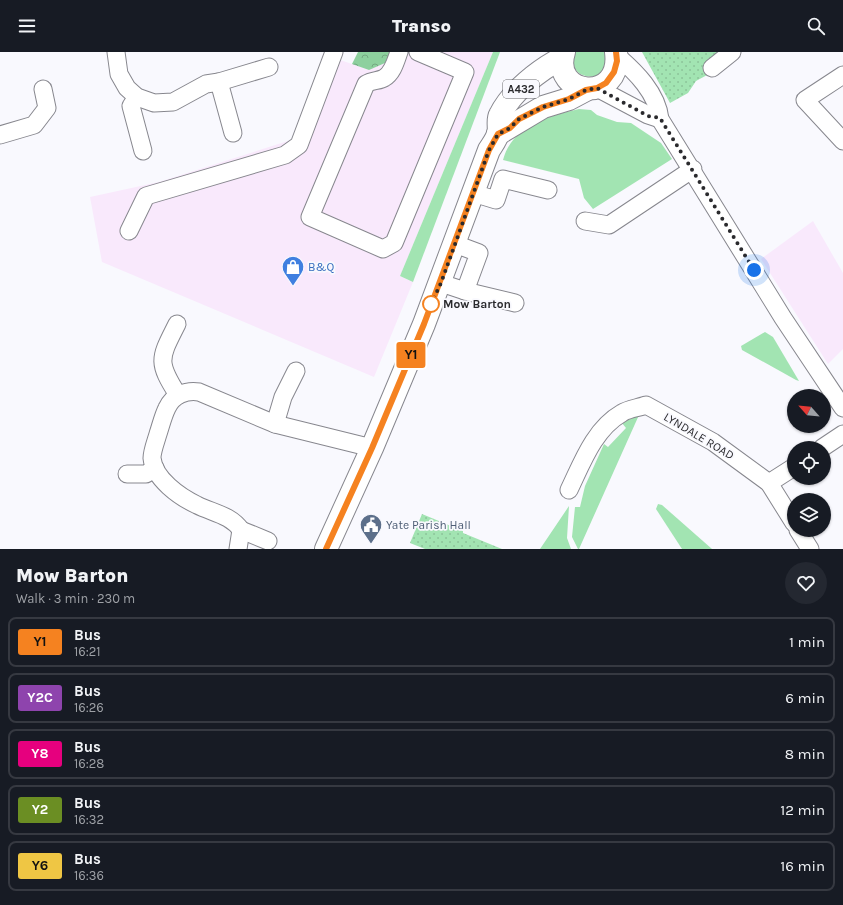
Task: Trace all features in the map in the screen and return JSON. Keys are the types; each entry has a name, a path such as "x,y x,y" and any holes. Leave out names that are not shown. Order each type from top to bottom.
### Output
{"main road":[{"name":"A432","path":"498,134 543,107 569,99 606,83 614,72 617,61 616,54"},
{"name":"A432","path":"563,55 563,69 567,78 575,86 592,89"},
{"name":"A432","path":"326,549 372,448 441,283 489,150 498,134 499,116 512,99 535,76 563,55"}],"street":[{"path":"116,52 119,74 127,88 137,97 154,103 172,102 206,84 224,81 269,67"},
{"path":"129,230 146,196 285,155 299,144 334,52"},
{"path":"399,52 392,70 384,78 373,80 366,84 310,217 383,249 394,244 465,72 418,52"},
{"path":"712,68 732,52"},
{"path":"616,54 640,77 659,106 660,118 693,169 783,318 843,408"},
{"path":"843,75 805,100 843,141"},
{"path":"224,81 233,133"},
{"path":"592,89 648,116 660,118"},
{"path":"0,135 34,126 47,108 42,90"},
{"path":"137,97 131,106 144,151"},
{"path":"585,221 608,225 693,169"},
{"path":"473,193 496,200 503,179 548,190"},
{"path":"455,244 479,253 465,291"},
{"path":"441,283 465,291 515,303"},
{"path":"177,324 163,352 162,363 166,376 178,395"},
{"path":"275,424 283,397 296,372"},
{"path":"268,541 241,530 235,521 197,505 182,496 162,479 155,468 152,456 164,413 170,402 178,395 191,391 200,392 275,424 372,448"},
{"name":"LYNDALE ROAD","path":"569,490 587,453 603,428 622,413 646,405 713,442 770,483 787,511"},
{"path":"831,442 843,434"},
{"path":"126,474 146,474 155,468"},
{"path":"770,483 787,472"},
{"path":"238,549 241,530"},
{"path":"802,537 810,549"}],"shaded area":[{"path":"390,52 493,52 400,276 413,282 374,377 102,262 90,197 159,182 291,140 301,123 317,81 323,54 369,70"},
{"path":"813,221 843,273 843,349 828,364 761,259"}],"green space":[{"path":"358,52 390,52 385,63 369,70 352,64"},
{"path":"493,52 500,52 413,282 400,276"},
{"path":"576,52 606,52 608,60 600,75 588,76 578,72 573,64"},
{"path":"642,52 722,52 704,64 709,74 696,81 688,93 670,103"},
{"path":"579,109 591,110 597,115 617,122 631,123 661,143 672,159 593,209 584,198 579,179 503,160 514,139 533,124 555,115"},
{"path":"765,332 773,337 799,381 742,350 741,346"},
{"path":"639,415 578,549 572,537 575,507 580,507 585,486 604,444 608,447 626,428 622,423"},
{"path":"658,504 662,505 712,549 682,549 656,509"},
{"path":"569,506 567,538 571,549 540,549"},
{"path":"422,514 502,549 425,549 410,543"}],"bus line":[{"name":"Y1","path":"326,549 372,448 441,283 489,150 498,134 510,128 519,119 543,107 569,99 586,90 597,88 606,83 614,72 617,61 616,52"}],"place":[{"name":"B&Q","path":"293,286"},
{"name":"Mow Barton","path":"431,304"},
{"name":"Yate Parish Hall","path":"371,544"}],"route":[{"path":"431,304 441,283 489,150 498,134 510,128 519,119 543,107 569,99 586,90 597,88 648,116 660,118 693,169 754,270"}]}
